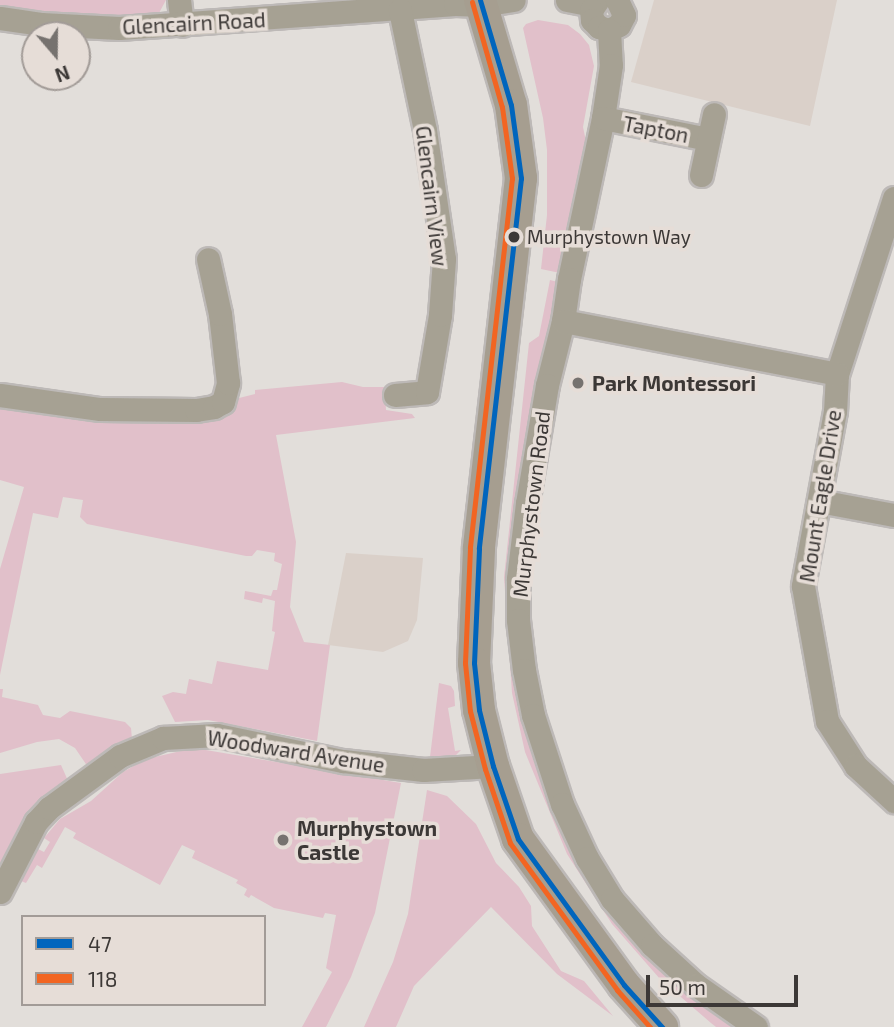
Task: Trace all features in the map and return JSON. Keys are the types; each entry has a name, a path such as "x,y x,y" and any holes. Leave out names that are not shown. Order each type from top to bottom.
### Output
{"street":[{"path":"178,0 183,25"},
{"name":"Glencairn Road","path":"0,18 41,24 119,28 514,0"},
{"path":"567,0 610,2"},
{"name":"Murphystown Road","path":"610,2 624,10 623,20 609,30 611,65 603,118 569,279 563,321 544,398 519,579 518,620 533,715 562,804 587,858 612,899 652,945 696,985 756,1027"},
{"path":"481,3 511,105 521,178 480,549 475,672 493,766 519,839 607,963 662,1027"},
{"name":"Glencairn View","path":"395,395 427,393 440,315 444,259 425,131 400,10"},
{"name":"Tapton","path":"701,175 714,114"},
{"name":"Tapton","path":"603,118 708,139"},
{"name":"Mount Eagle Drive","path":"894,198 837,374 835,411 803,586 827,720 856,766 894,801"},
{"path":"0,395 100,409 196,410 214,407 223,402 228,392 219,314 208,259"},
{"path":"563,321 837,374"},
{"path":"819,501 894,516"},
{"name":"Woodward Avenue","path":"0,892 36,822 49,808 120,756 163,738 217,734 342,761 423,770 493,766"}],"shaded area":[{"path":"0,0 166,0 159,13 152,17 93,18 0,5"},
{"path":"654,0 837,0 810,126 631,82"},
{"path":"538,20 568,25 580,34 589,45 594,66 583,127 587,146 560,273 541,269 547,215 547,150 543,118 523,28 526,24"},
{"path":"550,280 558,282 534,399 512,654 523,720 538,768 572,851 740,1027 716,1027 711,1023 660,979 612,924 567,854 525,752 512,693 504,577 529,343 539,336"},
{"path":"342,382 363,387 385,387 386,410 412,414 415,418 276,435 296,542 290,607 304,642 330,645 317,741 208,720 175,722 162,696 173,692 186,694 189,679 212,684 217,661 268,670 275,632 272,631 275,601 263,598 262,603 244,599 245,591 271,596 273,590 277,590 282,564 274,561 275,553 257,550 252,556 246,556 87,524 80,517 83,500 63,497 58,518 33,513 0,675 0,569 24,487 0,480 0,405 189,420 220,418 232,413 239,398 255,394 255,390"},
{"path":"346,553 423,558 417,620 408,641 383,652 328,645"},
{"path":"439,683 451,686 454,691 455,706 448,708 455,751 461,750 452,759 430,757"},
{"path":"0,689 3,689 2,697 38,705 43,715 60,718 70,711 125,722 131,728 132,739 90,770 75,748 59,739 37,742 0,753"},
{"path":"194,748 401,783 375,913 351,977 326,1027 302,1027 332,972 326,968 336,915 325,913 323,918 274,908 251,895 249,898 244,895 247,889 236,883 238,880 192,858 195,851 182,845 160,885 73,838 76,833 65,827 42,868 37,865 26,883 21,881 38,849 44,852 50,842 44,838 60,819 91,801 123,772 146,759"},
{"path":"61,765 69,783 0,873 0,774"},
{"path":"427,790 447,796 476,824 496,863 519,887 531,906 532,926 561,971 584,981 613,1016 557,974 491,907 414,986 396,1027 364,1027 393,962 408,914"}],"transit line":[{"name":"47","path":"480,0 511,105 521,178 479,549 474,663 479,710 493,766 518,839 624,985 662,1027"},
{"name":"118","path":"472,2 502,107 512,178 470,548 465,663 470,711 485,769 510,843 617,990 650,1027"}],"place":[{"name":"Murphystown Way","path":"514,237"},
{"name":"Park Montessori","path":"578,383"},
{"name":"Murphystown Castle","path":"283,840"}]}
